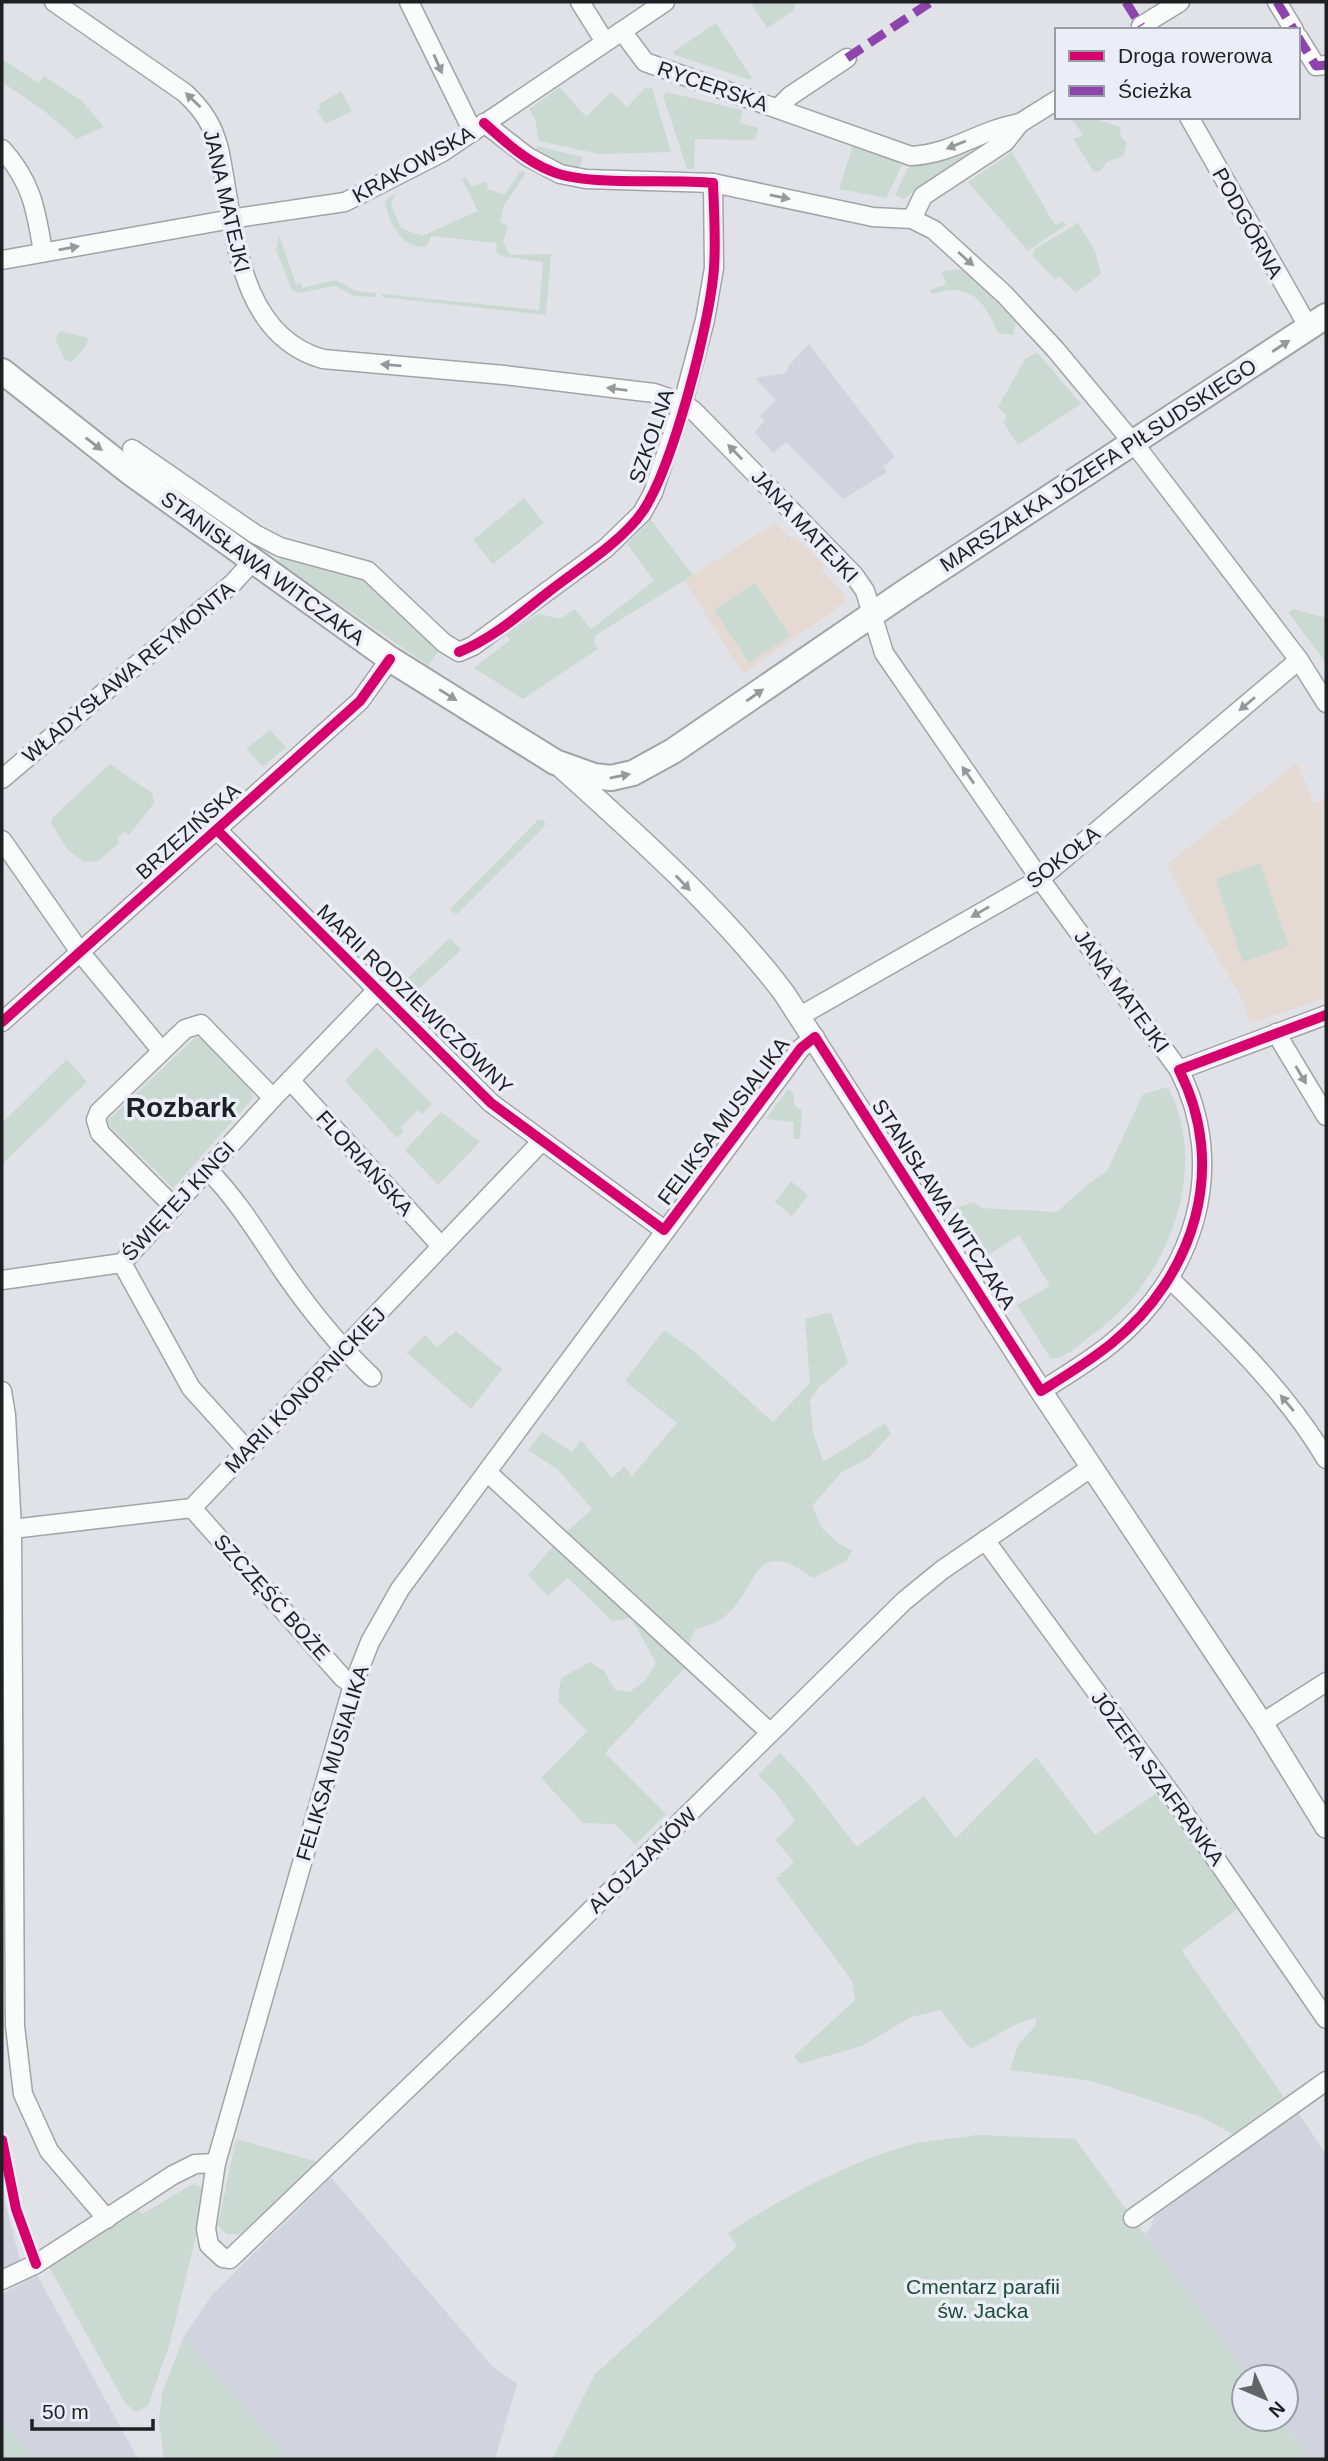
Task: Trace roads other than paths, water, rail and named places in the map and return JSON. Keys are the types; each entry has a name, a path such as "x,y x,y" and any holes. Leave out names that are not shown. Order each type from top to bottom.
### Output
{"main road":[{"name":"MARSZAŁKA JÓZEFA PIŁSUDSKIEGO","path":"555,762 603,778 625,776 644,768 871,615 1317,322"},
{"name":"STANISŁAWA WITCZAKA","path":"2,371 131,473 252,562 390,659 555,762"}],"street":[{"name":"JANA MATEJKI","path":"54,2 185,93 201,108 213,127 246,285 265,317 300,352 323,359 504,375 653,393 683,403 855,575 865,591 881,650 1040,879 1179,1070 1194,1105 1204,1157 1199,1204 1186,1249 1171,1280 1142,1315 1112,1343 1041,1391"},
{"path":"409,2 478,128 560,174 586,179 713,183 873,217 912,219 934,230 1004,294 1055,349 1132,443 1299,660 1326,703"},
{"path":"580,2 605,43"},
{"name":"KRAKOWSKA","path":"2,260 233,218 345,202 440,153 666,2"},
{"path":"1142,28 1180,2"},
{"path":"1277,2 1293,28"},
{"name":"RYCERSKA","path":"622,31 645,62 911,156 929,155 993,128 1020,123"},
{"path":"1300,40 1316,66 1326,65"},
{"name":"RYCERSKA","path":"778,108 790,96 847,58"},
{"path":"912,219 923,196 1005,142 1020,123 1055,101"},
{"name":"PODGÓRNA","path":"1190,119 1317,322"},
{"path":"2,149 23,177 36,203 43,252"},
{"name":"SZKOLNA","path":"132,449 255,534 280,547 368,571 444,643 459,652 497,631 606,548 642,513 663,469 705,320 714,268 713,183"},
{"name":"WŁADYSŁAWA REYMONTA","path":"2,779 233,583 252,562"},
{"name":"BRZEZIŃSKA","path":"2,1022 360,701 390,659"},
{"name":"SOKOŁA","path":"800,1016 1040,879 1299,660"},
{"name":"STANISŁAWA WITCZAKA","path":"555,762 635,834 739,939 800,1016 1041,1391 1262,1723 1326,1827"},
{"name":"MARII RODZIEWICZÓWNY","path":"218,831 481,1094 664,1230"},
{"path":"2,840 80,952 161,1050"},
{"name":"ŚWIĘTEJ KINGI","path":"2,1280 122,1263 273,1098 376,991"},
{"path":"1179,1070 1326,1016"},
{"path":"174,1207 100,1133 96,1120 99,1112 185,1029 205,1026 273,1098"},
{"path":"1276,1033 1326,1116"},
{"name":"FELIKSA MUSIALIKA","path":"209,2245 206,2229 216,2163 353,1685 370,1642 400,1589 664,1230 801,1048 815,1037"},
{"name":"FLORIAŃSKA","path":"290,1080 441,1246"},
{"name":"MARII KONOPNICKIEJ","path":"192,1508 542,1141"},
{"path":"208,1170 344,1349 372,1377"},
{"path":"122,1263 191,1388 247,1450"},
{"path":"1171,1280 1265,1377 1294,1411 1326,1459"},
{"path":"2,1391 6,1415 12,1529 15,2026 23,2094 49,2151 107,2219"},
{"name":"ALOJZJANÓW","path":"209,2245 223,2258 230,2259 500,2000 904,1601 985,1540 1092,1467"},
{"path":"487,1472 763,1726"},
{"path":"12,1529 192,1508"},
{"name":"SZCZĘŚĆ BOŻE","path":"192,1508 343,1678 353,1685"},
{"name":"JÓZEFA SZAFRANKA","path":"985,1540 1171,1794 1326,2019"},
{"path":"1262,1723 1326,1682"},
{"path":"1133,2218 1326,2081"},
{"path":"2,2280 36,2264 173,2175 206,2161 216,2163"}],"district":[{"name":"Rozbark","path":"181,1107"}],"park label":[{"name":"Cmentarz parafii św. Jacka","path":"983,2298"}]}
